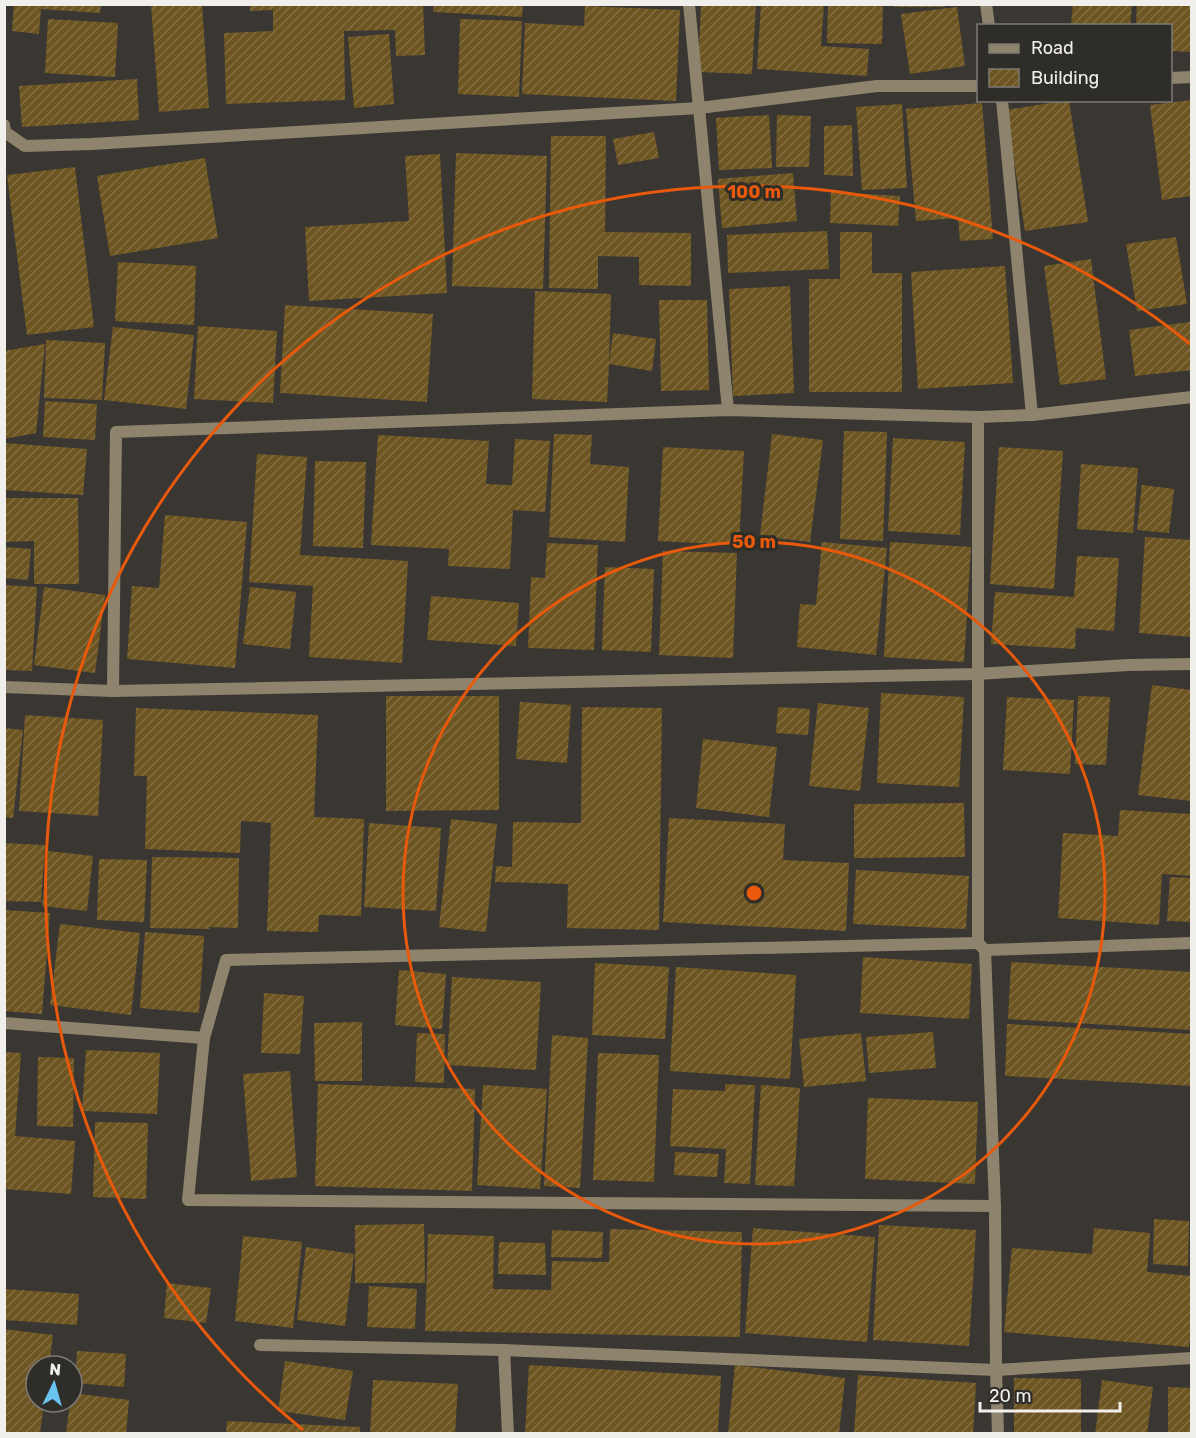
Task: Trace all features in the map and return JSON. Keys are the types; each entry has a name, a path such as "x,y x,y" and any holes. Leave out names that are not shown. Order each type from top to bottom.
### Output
{"street":[{"path":"689,4 728,410"},
{"path":"986,4 989,24"},
{"path":"1172,78 1191,77"},
{"path":"4,125 5,132 25,146 92,144 699,108 877,86 977,86"},
{"path":"1002,102 1032,415"},
{"path":"113,691 116,432 728,410 978,417 1032,415 1191,397"},
{"path":"978,417 977,674 982,947 995,1206 998,1434"},
{"path":"4,687 113,691 977,674 1129,665 1191,664"},
{"path":"995,1206 188,1200 204,1038 226,960 1191,944"},
{"path":"4,1023 204,1038"},
{"path":"260,1345 504,1350 996,1370 1191,1358"},
{"path":"504,1350 508,1434"}],"building":[{"path":"14,4 101,4 100,13 41,9 39,34 12,31"},
{"path":"151,4 202,4 209,108 159,112"},
{"path":"250,4 423,4 425,55 396,56 395,30 344,31 345,100 226,104 224,33 273,31 273,10 250,11"},
{"path":"434,4 523,4 522,17 433,12"},
{"path":"701,4 756,4 752,74 698,72"},
{"path":"761,4 824,4 821,46 869,49 867,76 757,69"},
{"path":"828,4 883,4 882,44 827,43"},
{"path":"894,4 945,4 945,7 894,7"},
{"path":"1073,4 1132,4 1130,24 1071,24"},
{"path":"1137,4 1192,4 1192,52 1172,51 1172,24 1136,24"},
{"path":"585,6 680,10 676,101 522,94 525,23 584,26"},
{"path":"957,7 965,66 910,74 901,14"},
{"path":"48,19 118,23 115,77 45,73"},
{"path":"460,19 522,21 519,97 458,94"},
{"path":"389,34 394,104 354,108 348,37"},
{"path":"137,79 139,120 22,127 19,86"},
{"path":"1192,100 1192,196 1162,200 1150,105"},
{"path":"1069,102 1088,222 1025,231 1006,110"},
{"path":"982,103 993,239 960,241 958,218 916,221 906,109"},
{"path":"902,104 907,188 862,190 856,107"},
{"path":"769,115 772,168 719,170 716,118"},
{"path":"777,115 811,116 809,167 776,167"},
{"path":"852,125 853,176 824,175 824,126"},
{"path":"654,132 659,158 618,165 613,139"},
{"path":"551,136 606,136 605,232 691,233 691,286 639,285 639,257 598,256 598,289 549,288"},
{"path":"456,153 547,156 543,289 452,286"},
{"path":"440,154 447,293 309,301 305,227 409,221 405,156"},
{"path":"205,158 218,238 110,256 97,176"},
{"path":"75,167 94,327 27,335 7,175"},
{"path":"793,173 797,221 722,228 718,179"},
{"path":"831,192 900,196 898,226 830,223"},
{"path":"827,231 829,269 728,273 727,235"},
{"path":"840,232 872,232 872,273 902,273 902,392 809,392 809,279 840,279"},
{"path":"1176,237 1187,304 1137,311 1126,244"},
{"path":"1091,259 1106,379 1060,385 1044,266"},
{"path":"118,262 196,266 194,325 115,321"},
{"path":"1005,266 1013,383 918,389 911,272"},
{"path":"790,286 794,393 733,396 729,289"},
{"path":"535,291 611,294 609,363 613,333 656,339 652,371 609,364 607,402 532,399"},
{"path":"659,300 707,300 709,390 661,391"},
{"path":"285,305 433,314 427,402 280,393"},
{"path":"1190,322 1192,370 1135,376 1129,330"},
{"path":"198,326 277,331 273,403 194,399"},
{"path":"113,327 194,335 186,409 104,400"},
{"path":"46,340 105,343 102,400 44,398"},
{"path":"45,344 36,433 4,439 4,351"},
{"path":"45,401 97,404 95,440 43,437"},
{"path":"844,431 887,432 883,541 840,539"},
{"path":"554,434 592,435 590,464 629,467 625,542 549,537"},
{"path":"772,434 823,440 810,542 760,536"},
{"path":"378,435 489,441 486,484 512,485 515,439 550,441 545,512 513,510 510,569 448,566 449,549 371,545"},
{"path":"893,438 965,442 960,535 888,531"},
{"path":"4,443 87,449 83,495 4,490"},
{"path":"663,447 744,451 739,545 658,541"},
{"path":"999,447 1063,451 1054,589 990,584"},
{"path":"257,454 307,457 300,555 408,561 402,663 309,657 313,586 249,582"},
{"path":"315,461 366,462 363,548 313,546"},
{"path":"1081,464 1138,468 1133,533 1077,529"},
{"path":"1142,485 1174,489 1169,533 1137,530"},
{"path":"4,498 78,498 79,584 34,584 34,541 4,542"},
{"path":"165,515 247,522 235,668 127,659 132,586 159,588"},
{"path":"1145,537 1192,540 1192,637 1139,633"},
{"path":"822,542 887,548 876,655 797,647 800,604 816,605"},
{"path":"890,542 971,547 964,662 884,657"},
{"path":"547,543 598,545 594,650 528,648 531,577 545,578"},
{"path":"4,547 31,549 28,580 4,578"},
{"path":"663,551 737,553 733,658 659,655"},
{"path":"1077,556 1119,558 1114,631 1076,628 1075,649 991,644 995,592 1074,597"},
{"path":"605,567 654,569 651,652 602,650"},
{"path":"4,585 37,587 32,671 4,670"},
{"path":"44,587 105,595 95,673 34,665"},
{"path":"250,587 296,592 290,649 243,644"},
{"path":"431,596 519,603 516,646 427,640"},
{"path":"1152,685 1192,690 1192,801 1138,795"},
{"path":"881,693 964,697 959,787 877,783"},
{"path":"386,696 499,696 499,810 386,811"},
{"path":"1078,696 1110,697 1106,765 1075,764"},
{"path":"1007,697 1074,700 1070,774 1003,770"},
{"path":"520,702 571,705 567,763 516,759"},
{"path":"818,703 869,708 860,791 809,786"},
{"path":"582,707 662,708 659,930 567,928 568,884 495,882 496,866 512,867 513,822 581,823"},
{"path":"778,707 810,709 808,735 776,733"},
{"path":"136,708 318,715 314,817 364,819 361,916 319,915 318,932 267,931 271,823 241,821 240,853 145,849 147,776 134,776"},
{"path":"25,715 103,720 98,816 19,811"},
{"path":"4,728 23,730 13,818 4,817"},
{"path":"703,739 777,747 769,817 696,808"},
{"path":"964,803 965,857 854,858 854,804"},
{"path":"1120,810 1192,814 1192,876 1162,874 1159,925 1058,918 1063,833 1118,836"},
{"path":"669,818 785,824 783,860 849,863 846,931 663,922"},
{"path":"451,819 497,824 486,932 439,927"},
{"path":"369,823 441,828 436,911 364,907"},
{"path":"4,843 45,845 41,902 4,901"},
{"path":"48,851 93,856 87,911 42,906"},
{"path":"152,857 239,858 238,928 150,928"},
{"path":"99,859 147,860 144,922 97,920"},
{"path":"856,870 969,876 966,929 853,924"},
{"path":"1170,877 1192,878 1192,922 1167,921"},
{"path":"4,910 50,913 42,1014 4,1011"},
{"path":"60,924 140,933 131,1015 50,1005"},
{"path":"145,932 204,936 199,1013 140,1008"},
{"path":"863,957 972,964 969,1019 860,1013"},
{"path":"1011,962 1192,972 1192,1030 1008,1019"},
{"path":"595,963 669,967 665,1039 592,1035"},
{"path":"676,967 796,975 790,1079 670,1071"},
{"path":"399,970 446,974 442,1029 395,1025"},
{"path":"452,977 541,982 536,1070 447,1065"},
{"path":"264,993 304,996 300,1054 261,1053"},
{"path":"362,1022 362,1081 315,1081 314,1023"},
{"path":"1007,1024 1192,1034 1192,1086 1005,1076"},
{"path":"933,1032 936,1068 869,1073 866,1037"},
{"path":"417,1033 445,1034 444,1083 415,1082"},
{"path":"861,1033 866,1081 804,1087 799,1039"},
{"path":"552,1035 588,1038 580,1188 544,1186"},
{"path":"86,1050 160,1053 157,1114 82,1111"},
{"path":"4,1052 21,1053 15,1136 75,1141 71,1194 4,1189"},
{"path":"598,1053 659,1055 654,1182 593,1180"},
{"path":"38,1057 74,1058 73,1127 37,1126"},
{"path":"290,1071 297,1177 251,1181 243,1074"},
{"path":"318,1084 475,1089 472,1191 315,1186"},
{"path":"725,1084 755,1085 750,1184 724,1183 726,1149 670,1146 673,1089 725,1091"},
{"path":"483,1085 547,1089 540,1189 477,1185"},
{"path":"761,1085 800,1088 794,1186 755,1185"},
{"path":"868,1098 978,1102 975,1184 865,1179"},
{"path":"95,1122 148,1123 146,1199 93,1197"},
{"path":"675,1152 719,1154 717,1177 674,1175"},
{"path":"1154,1219 1189,1221 1188,1266 1153,1264"},
{"path":"424,1224 425,1283 355,1283 355,1225"},
{"path":"879,1225 976,1230 969,1346 873,1340"},
{"path":"753,1228 875,1237 867,1342 745,1333"},
{"path":"1094,1228 1150,1233 1147,1272 1192,1276 1189,1347 1004,1332 1012,1248 1092,1254"},
{"path":"610,1229 742,1232 740,1337 425,1331 428,1234 494,1236 493,1289 551,1290 552,1261 609,1262"},
{"path":"552,1230 603,1232 602,1258 551,1257"},
{"path":"243,1236 302,1242 293,1328 235,1321"},
{"path":"499,1242 545,1243 546,1275 498,1274"},
{"path":"306,1247 354,1254 345,1326 297,1320"},
{"path":"167,1283 211,1288 206,1323 164,1318"},
{"path":"369,1286 417,1289 415,1329 367,1327"},
{"path":"4,1289 79,1294 77,1325 4,1320"},
{"path":"4,1329 53,1335 51,1354 24,1354 24,1414 42,1414 40,1434 4,1434"},
{"path":"77,1351 126,1354 124,1387 84,1384 84,1354 77,1354"},
{"path":"285,1361 353,1371 345,1420 278,1411"},
{"path":"529,1365 721,1376 718,1434 525,1434"},
{"path":"735,1365 845,1378 839,1434 728,1434"},
{"path":"858,1375 976,1383 973,1434 854,1434"},
{"path":"1014,1378 1081,1379 1081,1434 1014,1434"},
{"path":"373,1380 458,1384 455,1434 370,1434"},
{"path":"1102,1380 1153,1387 1147,1434 1095,1434"},
{"path":"1168,1387 1192,1388 1192,1434 1168,1434"},
{"path":"84,1394 129,1400 126,1434 66,1434 68,1414 84,1414"},
{"path":"227,1421 360,1427 360,1434 226,1434"}]}
